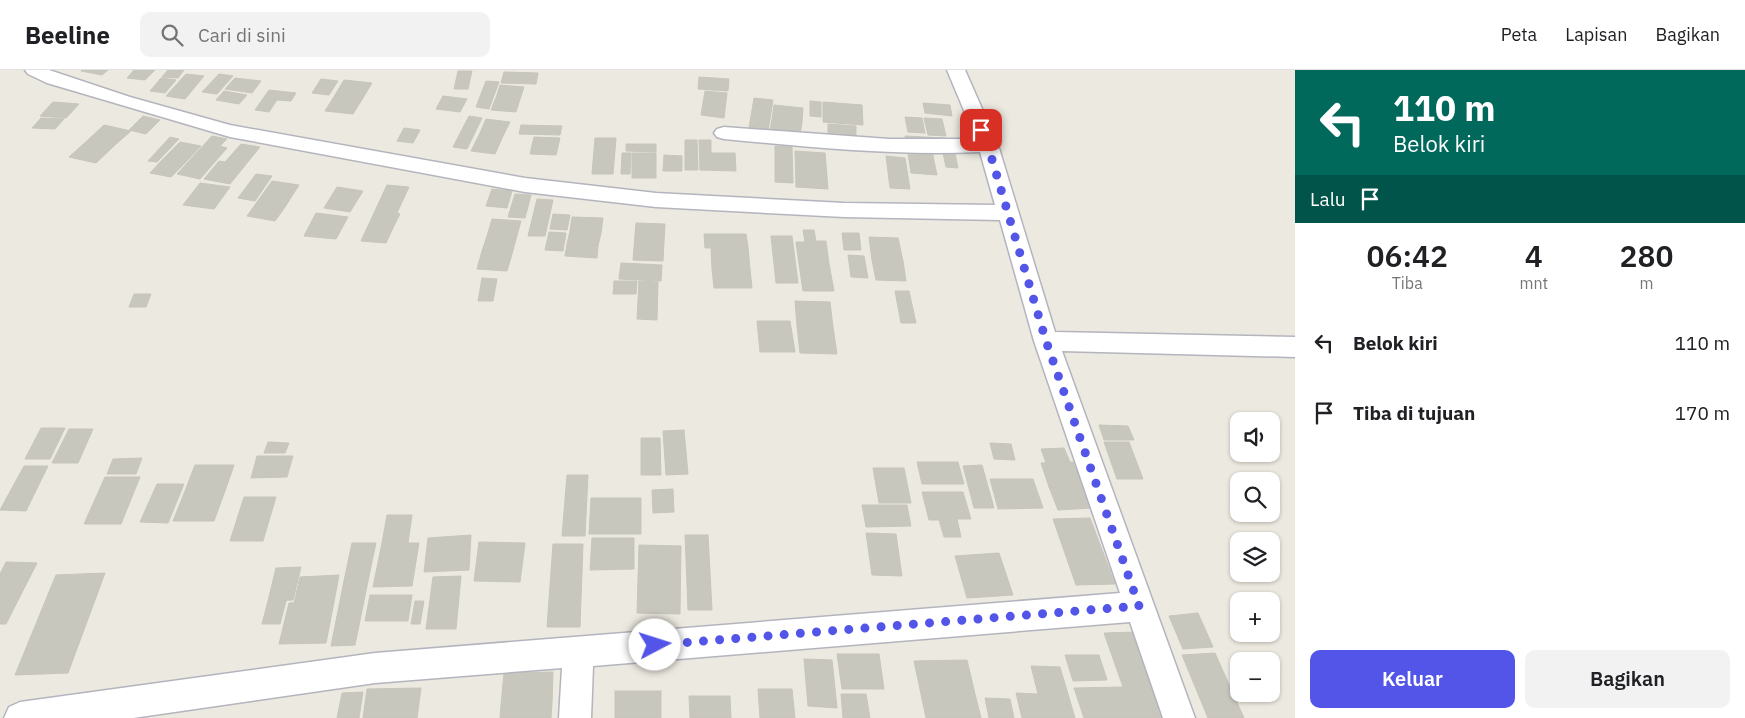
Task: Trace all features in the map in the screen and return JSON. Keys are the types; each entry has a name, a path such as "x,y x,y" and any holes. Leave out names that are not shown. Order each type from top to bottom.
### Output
{"street":[{"path":"34,70 53,79 230,132 525,186 666,200 844,210 1008,213"},
{"path":"956,70 988,146 1046,341 1179,718"},
{"path":"724,133 856,145 954,148 988,146"},
{"path":"1046,341 1295,348"},
{"path":"20,718 375,668 1139,606"},
{"path":"575,718 578,651"}],"building":[{"path":"108,70 102,75 81,71"},
{"path":"134,70 155,70 145,80 127,78"},
{"path":"168,70 184,70 178,78 162,77"},
{"path":"458,71 472,71 468,89 454,89"},
{"path":"504,72 538,73 536,84 501,83"},
{"path":"186,74 204,76 185,99 166,96"},
{"path":"219,74 233,76 217,94 202,92"},
{"path":"699,77 729,79 728,91 698,89"},
{"path":"161,78 176,80 165,93 150,91"},
{"path":"235,78 261,81 252,93 225,89"},
{"path":"321,79 338,81 329,95 312,93"},
{"path":"344,80 372,83 363,98 335,95"},
{"path":"486,81 499,82 489,109 476,107"},
{"path":"500,85 524,87 521,96 497,95"},
{"path":"269,90 296,93 291,101 277,100 269,112 255,110"},
{"path":"224,91 247,95 239,104 216,100"},
{"path":"705,91 727,93 724,118 701,115"},
{"path":"335,95 363,98 353,114 325,111"},
{"path":"497,95 521,96 516,112 491,110"},
{"path":"443,96 467,99 460,112 436,109"},
{"path":"754,98 773,100 768,131 749,128"},
{"path":"810,101 821,102 821,117 810,116"},
{"path":"53,102 79,104 66,118 40,116"},
{"path":"823,102 862,105 863,125 823,122"},
{"path":"923,103 950,105 952,116 925,113"},
{"path":"774,105 803,108 802,122 772,119"},
{"path":"143,116 160,120 146,134 129,130"},
{"path":"469,116 482,118 467,149 453,147"},
{"path":"905,117 922,118 925,133 908,132"},
{"path":"41,118 64,119 55,129 32,128"},
{"path":"924,118 942,119 946,136 928,135"},
{"path":"486,119 510,122 503,136 480,133"},
{"path":"772,119 802,122 800,136 770,132"},
{"path":"828,124 856,126 856,137 828,134"},
{"path":"104,125 131,131 115,145 89,139"},
{"path":"521,125 562,126 560,135 519,134"},
{"path":"404,128 420,130 413,143 397,141"},
{"path":"480,133 503,136 495,154 471,151"},
{"path":"212,136 227,139 220,146 227,148 200,179 177,174"},
{"path":"905,136 944,138 946,146 906,144"},
{"path":"170,137 179,139 157,162 148,161"},
{"path":"534,137 560,138 556,155 530,154"},
{"path":"595,138 616,138 613,174 592,174"},
{"path":"89,139 115,145 96,163 69,157"},
{"path":"685,140 697,140 698,170 685,170"},
{"path":"699,140 711,140 711,153 735,153 736,171 700,170"},
{"path":"180,142 201,146 185,163 164,158"},
{"path":"241,144 260,147 230,184 204,179 219,161 225,162"},
{"path":"626,144 656,144 656,152 626,151"},
{"path":"775,146 792,147 793,183 775,182"},
{"path":"907,148 932,150 934,161 909,160"},
{"path":"795,151 825,153 828,189 796,187"},
{"path":"622,153 631,153 630,174 621,174"},
{"path":"632,153 656,153 656,178 632,178"},
{"path":"943,153 955,153 958,168 946,167"},
{"path":"664,155 682,156 682,171 663,171"},
{"path":"886,156 905,158 910,189 890,188"},
{"path":"164,158 185,163 171,177 150,173"},
{"path":"909,160 934,161 937,175 911,173"},
{"path":"256,174 272,176 255,201 238,198"},
{"path":"272,181 299,185 285,207 257,202"},
{"path":"200,183 230,187 214,209 183,205"},
{"path":"387,185 409,187 397,213 400,214 393,228 368,226"},
{"path":"337,187 363,191 350,212 324,208"},
{"path":"492,189 512,191 507,208 486,206"},
{"path":"515,194 531,195 525,218 508,217"},
{"path":"537,199 553,200 545,236 528,236"},
{"path":"257,202 285,207 275,221 247,216"},
{"path":"316,213 348,217 336,239 304,236"},
{"path":"553,214 570,215 567,230 550,229"},
{"path":"572,217 603,218 601,233 570,231"},
{"path":"492,219 521,221 516,239 487,236"},
{"path":"636,223 665,224 663,261 633,260"},
{"path":"368,226 393,228 386,243 361,241"},
{"path":"803,230 814,230 816,241 826,241 829,264 799,264 796,242 805,242"},
{"path":"570,231 601,233 598,246 567,244"},
{"path":"549,232 566,233 563,251 545,250"},
{"path":"842,233 859,233 861,250 844,250"},
{"path":"704,234 746,234 748,247 705,248"},
{"path":"487,236 516,239 512,254 482,251"},
{"path":"771,236 792,236 798,283 776,283"},
{"path":"869,237 898,238 903,261 872,260"},
{"path":"567,244 598,246 597,258 565,256"},
{"path":"711,247 748,247 750,269 712,269"},
{"path":"482,251 512,254 507,271 477,269"},
{"path":"848,255 864,256 868,278 851,277"},
{"path":"872,260 903,261 906,281 876,280"},
{"path":"621,263 662,265 661,281 619,279"},
{"path":"799,264 829,264 834,291 803,291"},
{"path":"712,269 750,269 752,288 714,288"},
{"path":"482,278 497,279 493,301 478,301"},
{"path":"614,281 637,281 636,294 613,294"},
{"path":"639,281 658,282 657,320 637,319"},
{"path":"895,291 909,291 916,323 901,323"},
{"path":"134,294 151,294 146,307 129,307"},
{"path":"795,301 830,302 833,327 797,326"},
{"path":"757,321 790,321 795,352 760,352"},
{"path":"797,326 833,327 837,354 800,353"},
{"path":"1099,425 1128,426 1134,440 1104,440"},
{"path":"41,428 65,428 50,459 25,459"},
{"path":"69,429 93,429 78,463 52,463"},
{"path":"684,430 688,474 666,475 663,431"},
{"path":"641,438 660,438 661,475 641,475"},
{"path":"268,442 289,443 285,453 264,453"},
{"path":"1104,442 1129,442 1143,479 1117,479"},
{"path":"990,443 1011,444 1015,460 994,459"},
{"path":"1064,448 1070,462 1046,463 1041,449"},
{"path":"257,456 293,456 287,477 251,478"},
{"path":"142,458 136,474 107,474 113,459"},
{"path":"917,462 958,462 964,484 922,484"},
{"path":"1073,462 1083,486 1049,487 1041,463"},
{"path":"195,465 234,465 225,491 185,491"},
{"path":"982,465 994,508 974,508 963,466"},
{"path":"24,466 48,466 26,511 0,510"},
{"path":"873,468 904,468 911,503 879,503"},
{"path":"567,475 588,475 585,536 562,536"},
{"path":"105,477 140,477 121,524 84,524"},
{"path":"990,479 1033,479 1043,508 998,509"},
{"path":"157,484 184,484 168,523 140,522"},
{"path":"1083,486 1092,508 1058,510 1049,487"},
{"path":"673,489 674,512 653,513 652,490"},
{"path":"185,491 225,491 214,521 173,521"},
{"path":"922,492 963,492 971,519 957,519 961,537 944,537 939,520 929,520"},
{"path":"244,497 276,497 263,541 230,541"},
{"path":"591,498 641,498 641,534 589,534"},
{"path":"862,505 907,505 911,526 866,527"},
{"path":"387,515 412,515 408,543 382,543"},
{"path":"1090,518 1115,584 1076,585 1053,519"},
{"path":"866,533 896,534 902,576 872,575"},
{"path":"471,535 469,570 424,572 428,538"},
{"path":"685,535 708,535 712,610 688,610"},
{"path":"592,538 634,538 634,569 590,570"},
{"path":"479,542 525,543 520,582 474,581"},
{"path":"352,543 376,543 369,576 345,576"},
{"path":"382,543 419,543 412,586 373,587"},
{"path":"553,544 583,544 580,627 547,627"},
{"path":"639,545 681,546 680,614 637,613"},
{"path":"999,553 1013,595 967,598 955,556"},
{"path":"6,562 37,563 6,624 0,624 0,574"},
{"path":"301,567 293,600 268,601 276,568"},
{"path":"105,573 68,673 15,675 56,575"},
{"path":"339,575 334,602 294,603 300,577"},
{"path":"345,576 369,576 355,645 331,646"},
{"path":"461,576 456,629 426,629 433,577"},
{"path":"370,595 412,595 408,621 365,621"},
{"path":"268,601 286,601 280,624 262,624"},
{"path":"415,601 424,601 420,624 411,624"},
{"path":"334,602 326,643 279,644 289,603"},
{"path":"1198,613 1213,647 1183,649 1169,616"},
{"path":"1136,632 1156,687 1123,687 1104,633"},
{"path":"1215,653 1230,687 1230,702 1237,702 1244,718 1208,718 1182,655"},
{"path":"837,654 879,654 884,689 842,689"},
{"path":"1065,655 1099,655 1107,680 1073,681"},
{"path":"804,659 832,660 837,708 808,706"},
{"path":"967,660 975,694 921,694 914,661"},
{"path":"1031,666 1060,667 1075,718 1022,718 1016,693 1038,694"},
{"path":"553,672 552,703 501,705 504,673"},
{"path":"1156,687 1167,718 1084,718 1074,688"},
{"path":"421,688 417,718 363,718 367,689"},
{"path":"758,689 792,689 795,718 760,718"},
{"path":"615,691 661,691 661,718 615,718"},
{"path":"363,692 359,718 337,718 342,693"},
{"path":"841,694 866,694 870,718 843,718"},
{"path":"921,694 975,694 981,718 926,718"},
{"path":"689,696 730,696 731,718 690,718"},
{"path":"985,698 1010,699 1014,718 989,718"},
{"path":"552,703 551,718 500,718 501,705"}],"route":[{"path":"655,645 1139,606 1046,341 988,146 981,130"}]}
